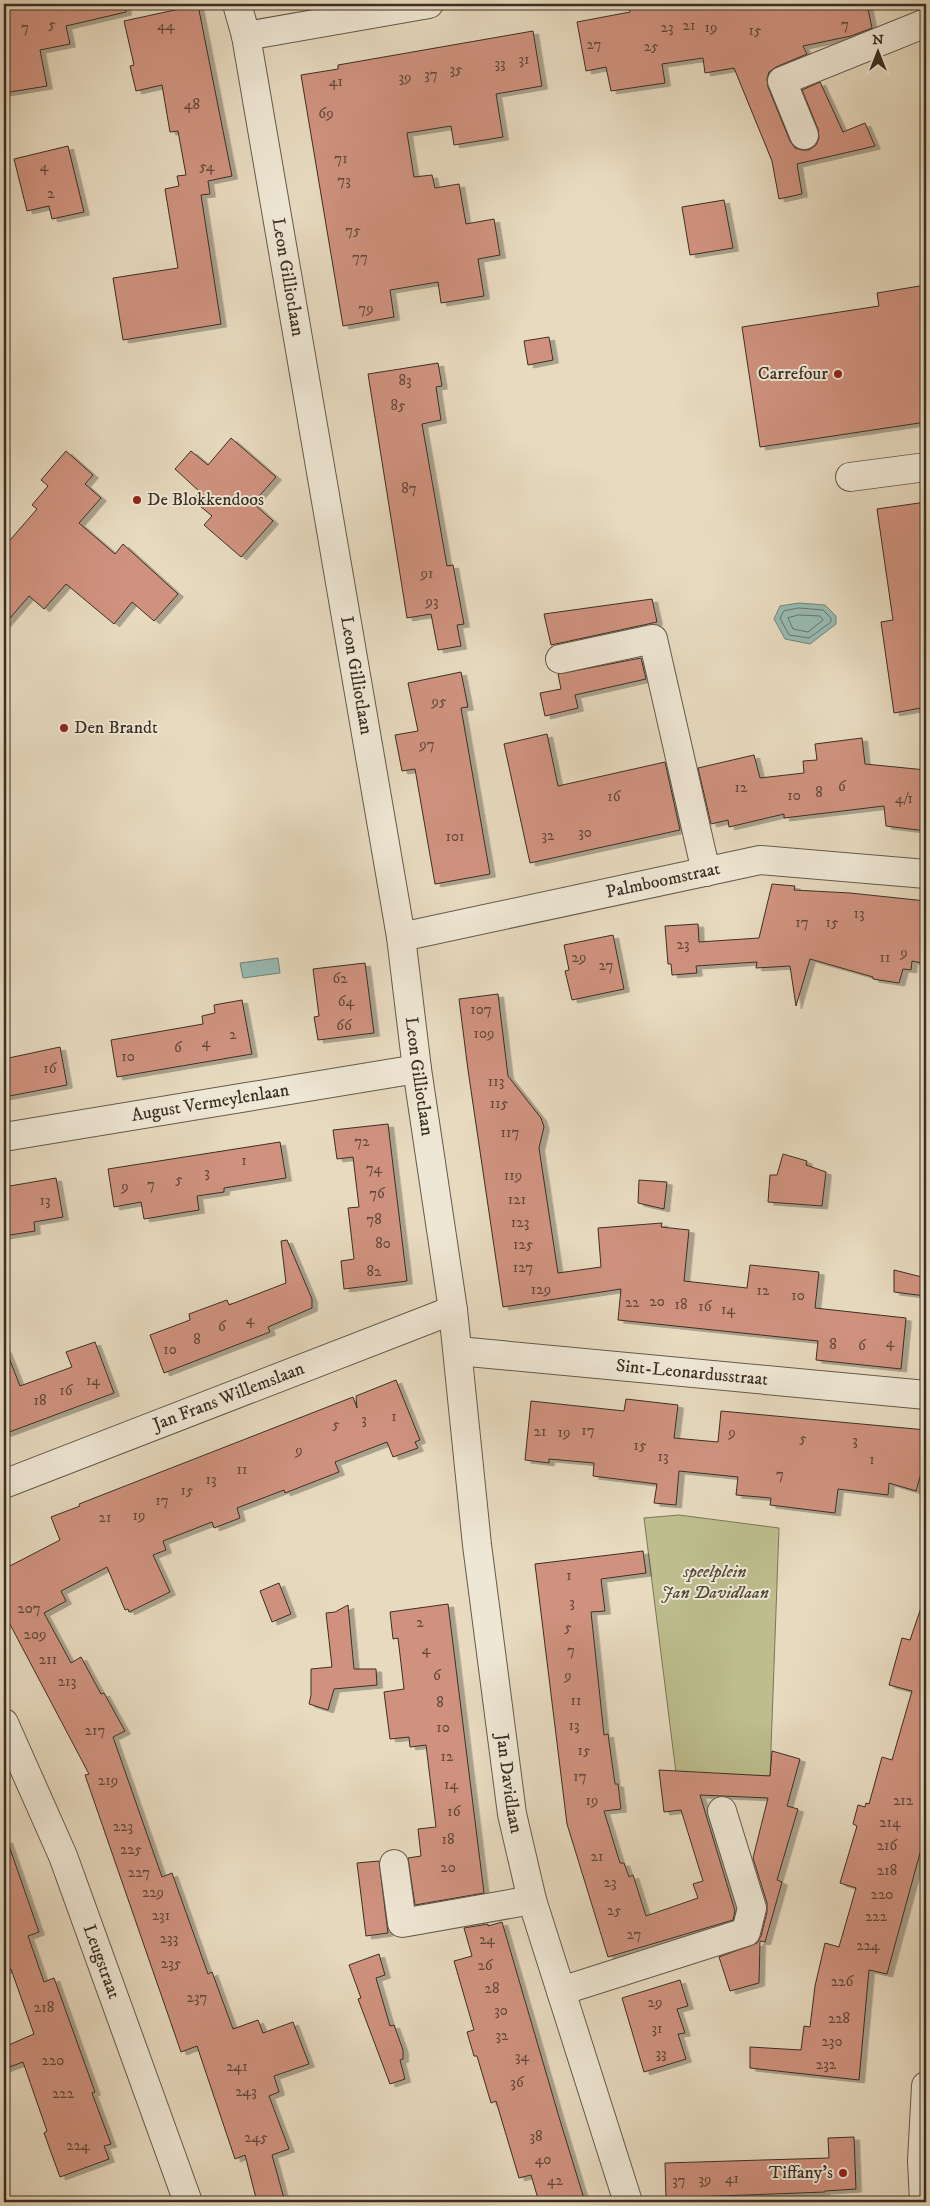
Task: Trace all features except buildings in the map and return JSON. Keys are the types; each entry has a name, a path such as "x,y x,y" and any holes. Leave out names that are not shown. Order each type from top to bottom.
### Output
{"street":[{"name":"Leon Gilliotlaan","path":"237,4 246,36 401,937 417,1069 458,1351"},
{"path":"246,36 429,4"},
{"path":"804,135 782,81 926,23"},
{"path":"850,477 926,467"},
{"path":"560,659 653,639 706,872"},
{"name":"Palmboomstraat","path":"401,937 760,860 926,874"},
{"name":"August Vermeylenlaan","path":"4,1137 417,1069"},
{"name":"Jan Frans Willemslaan","path":"4,1484 453,1310"},
{"name":"Sint-Leonardusstraat","path":"458,1351 926,1395"},
{"name":"Jan Davidlaan","path":"458,1351 477,1545 512,1814 532,1900 628,2202"},
{"name":"Leugstraat","path":"4,1724 63,1856 188,2202"},
{"path":"561,1991 746,1932 752,1908 722,1811"},
{"path":"394,1864 402,1923 532,1900"},
{"path":"924,2202 922,2161 926,2086"}],"green space":[{"name":"speelplein Jan Davidlaan","path":"679,1515 779,1528 770,1776 676,1773 644,1518"}],"water":[{"path":"799,603 825,605 836,616 836,624 810,644 785,639 774,619 780,606"},
{"path":"278,958 280,973 243,978 240,963"}],"place":[{"name":"Carrefour","path":"838,374"},
{"name":"De Blokkendoos","path":"137,500"},
{"name":"Den Brandt","path":"64,728"},
{"name":"Tiffany's","path":"843,2173"}]}
